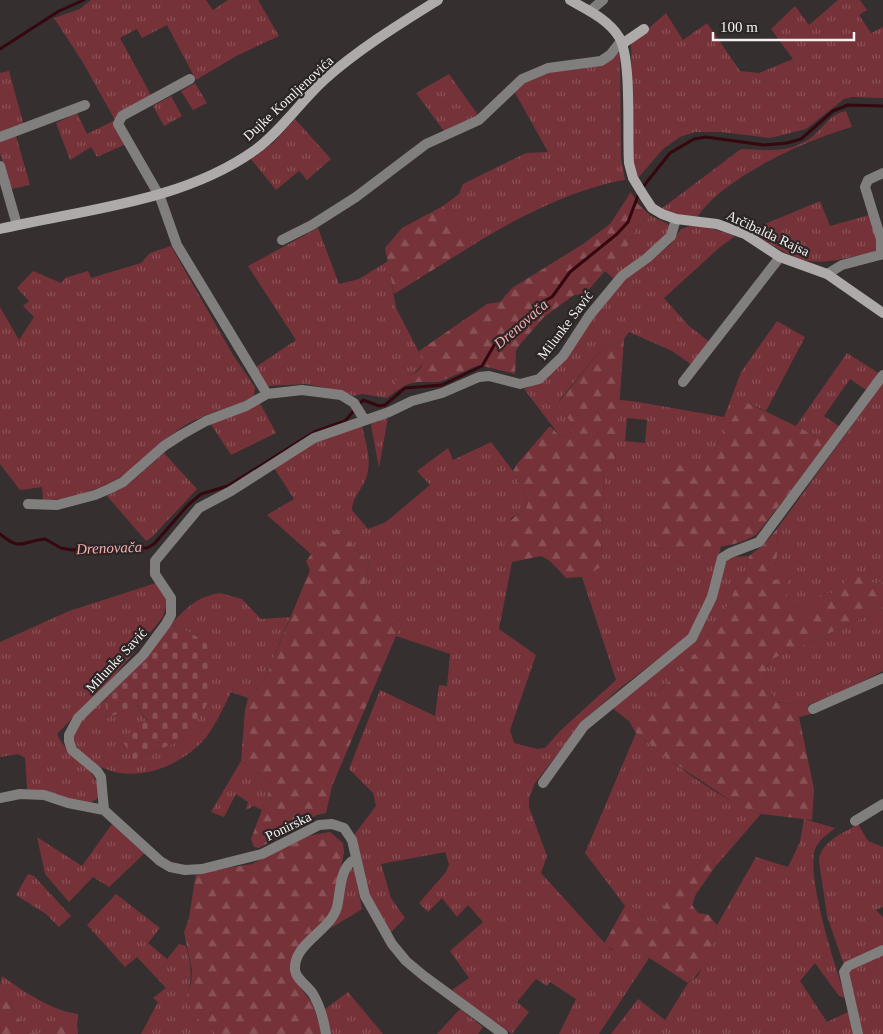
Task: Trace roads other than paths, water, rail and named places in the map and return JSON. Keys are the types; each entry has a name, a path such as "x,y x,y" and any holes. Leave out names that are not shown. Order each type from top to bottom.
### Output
{"street":[{"name":"Dujke Komljenovića","path":"0,229 157,194 204,178 253,151 323,81 353,55 438,0"},
{"path":"570,0 590,11 614,30 622,42"},
{"path":"590,11 603,0"},
{"path":"282,240 312,225 356,197 426,144 479,120 522,78 548,68 601,61 610,55 622,42 644,29"},
{"name":"Arčibalda Rajsa","path":"622,42 626,62 629,163 637,185 654,209 676,219 698,220 745,234 780,257 826,274 883,313"},
{"path":"190,79 118,120 157,194 172,235 215,310 267,394"},
{"path":"0,137 85,105"},
{"path":"0,166 18,225"},
{"path":"826,274 842,265 882,254 881,239 865,187 868,180 883,173"},
{"name":"Milunke Savić","path":"104,810 101,777 72,750 68,741 69,734 78,718 143,655 171,615 171,598 155,574 155,560 202,505 231,491 308,441 359,411 389,412 412,400 448,391 479,377 489,376 520,384 539,379 563,356 589,316 622,276 647,258 671,236 676,219"},
{"path":"683,382 780,257"},
{"path":"544,784 584,726 692,638 712,597 722,558 759,542 883,375"},
{"path":"28,504 57,505 95,496 123,482 164,446 181,435 206,421 246,406 267,394 290,390 341,395 359,411"},
{"path":"813,709 883,678"},
{"name":"Ponirska","path":"0,798 20,794 38,794 104,810 160,861 170,867 185,870 246,860 262,854 319,825 327,823 344,828 349,834 364,896 392,944 406,961 503,1034"},
{"path":"855,821 883,804"},
{"path":"326,1034 319,1008 312,993 296,975 295,965 302,951 336,913 345,868 355,859"},
{"path":"858,1034 845,986 844,972 848,966 883,950"}],"waterway":[{"path":"0,49 59,11 84,0"},
{"name":"Drenovača","path":"642,188 670,153 694,139 706,137 764,145 787,143 801,139 833,111 848,105 883,106"},
{"name":"Drenovača","path":"0,534 17,544 45,539 61,548 72,550 97,547 147,548 154,544 188,505 201,494 228,486 314,432 345,421 363,400 379,406 385,405 405,388 442,385 482,366 496,342 523,326 540,303 552,297 570,272 617,234 628,222 639,193"}]}
